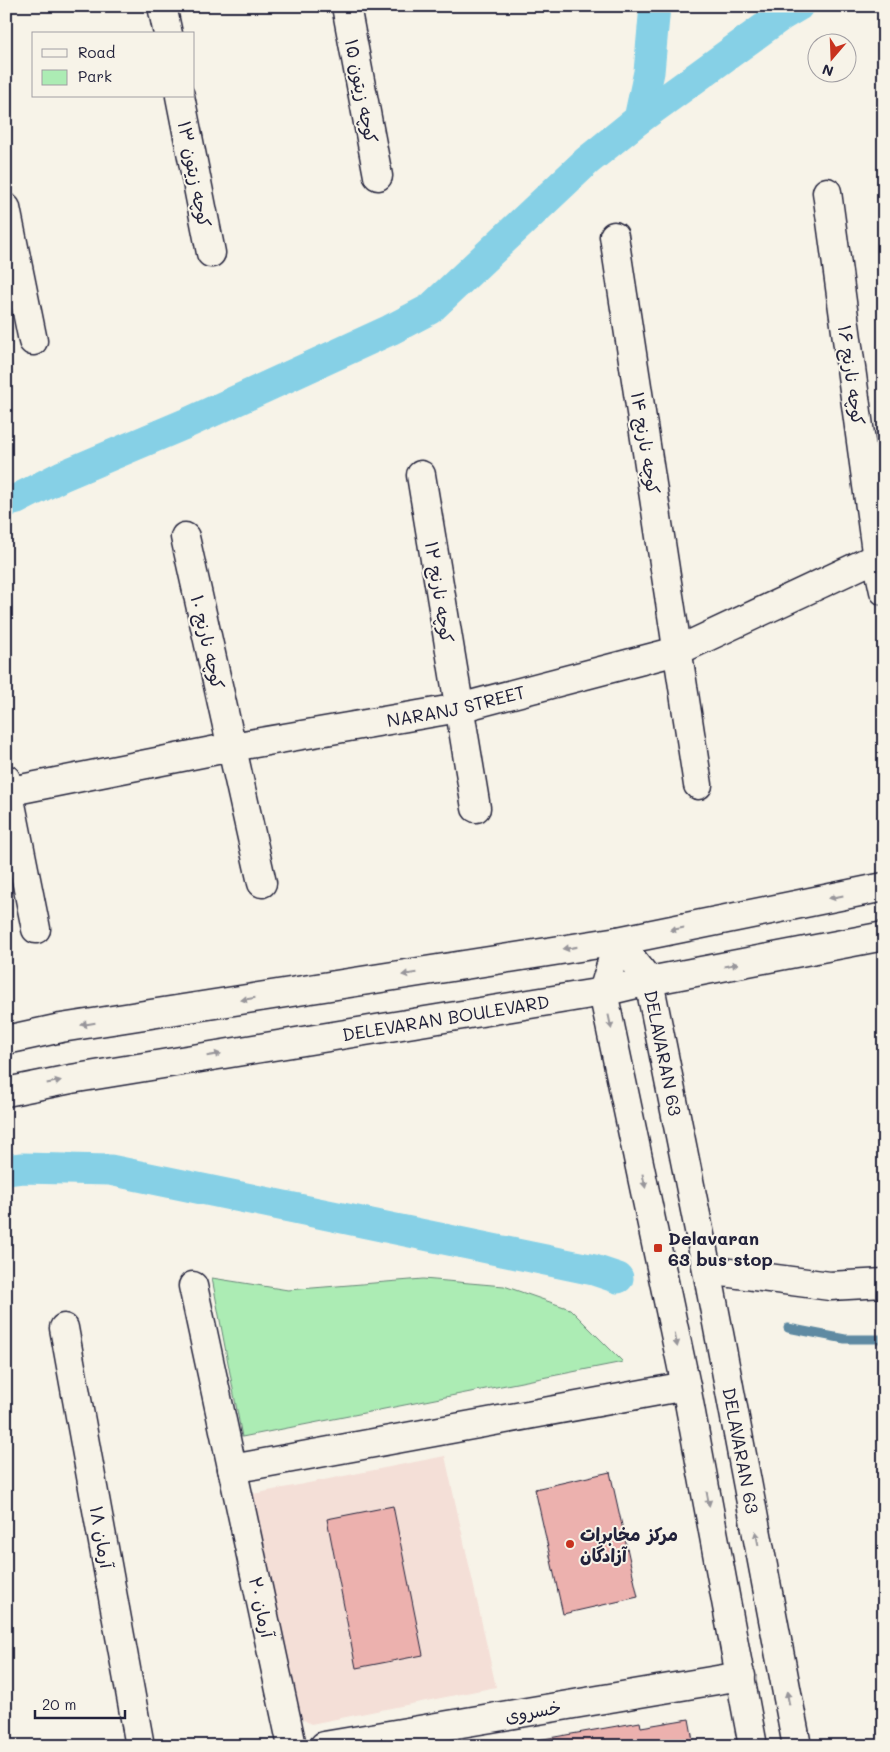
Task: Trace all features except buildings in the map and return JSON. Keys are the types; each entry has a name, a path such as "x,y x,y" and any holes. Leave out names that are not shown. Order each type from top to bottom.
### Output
{"street":[{"path":"162,6 168,32"},
{"name":"کوچه زیتون ۱۵","path":"346,6 378,176"},
{"name":"کوچه زیتون ۱۳","path":"180,98 210,252"},
{"name":"کوچه نارنج ۱۶","path":"827,192 884,591"},
{"path":"6,208 33,341"},
{"name":"کوچه نارنج ۱۴","path":"614,236 698,785"},
{"name":"کوچه نارنج ۱۲","path":"421,475 476,808"},
{"name":"کوچه نارنج ۱۰","path":"185,537 262,883"},
{"name":"NARANJ STREET","path":"7,787 460,708 677,651 880,556"},
{"path":"7,787 36,929"},
{"path":"6,1040 61,1028 618,941 884,887"},
{"name":"DELEVARAN BOULEVARD","path":"6,1092 71,1079 603,992 649,981 884,936"},
{"path":"618,941 603,992 686,1386 754,1746"},
{"name":"DELAVARAN 63","path":"618,941 649,981 797,1746"},
{"path":"706,1270 830,1286 884,1283"},
{"name":"آرمان ۲۰","path":"193,1286 292,1746"},
{"name":"آرمان ۱۸","path":"64,1328 140,1746"},
{"path":"232,1469 686,1386"},
{"name":"خسروی","path":"324,1746 741,1676"}],"shaded area":[{"path":"445,1456 496,1687 311,1724 297,1716 253,1494"}],"green space":[{"path":"212,1278 288,1290 423,1279 504,1286 570,1309 623,1362 242,1437"}],"waterway":[{"path":"639,119 649,72 655,6"},
{"path":"6,502 17,499 62,476 185,424 390,330 430,309 587,161 639,119 781,16 798,6"},
{"path":"6,1170 22,1168 110,1170 594,1270 618,1278"},
{"path":"788,1328 845,1339 884,1339"}],"place":[{"name":"Delavaran 63 bus stop","path":"658,1248"},
{"name":"مرکز مخابرات آزادگان","path":"570,1544"}]}
